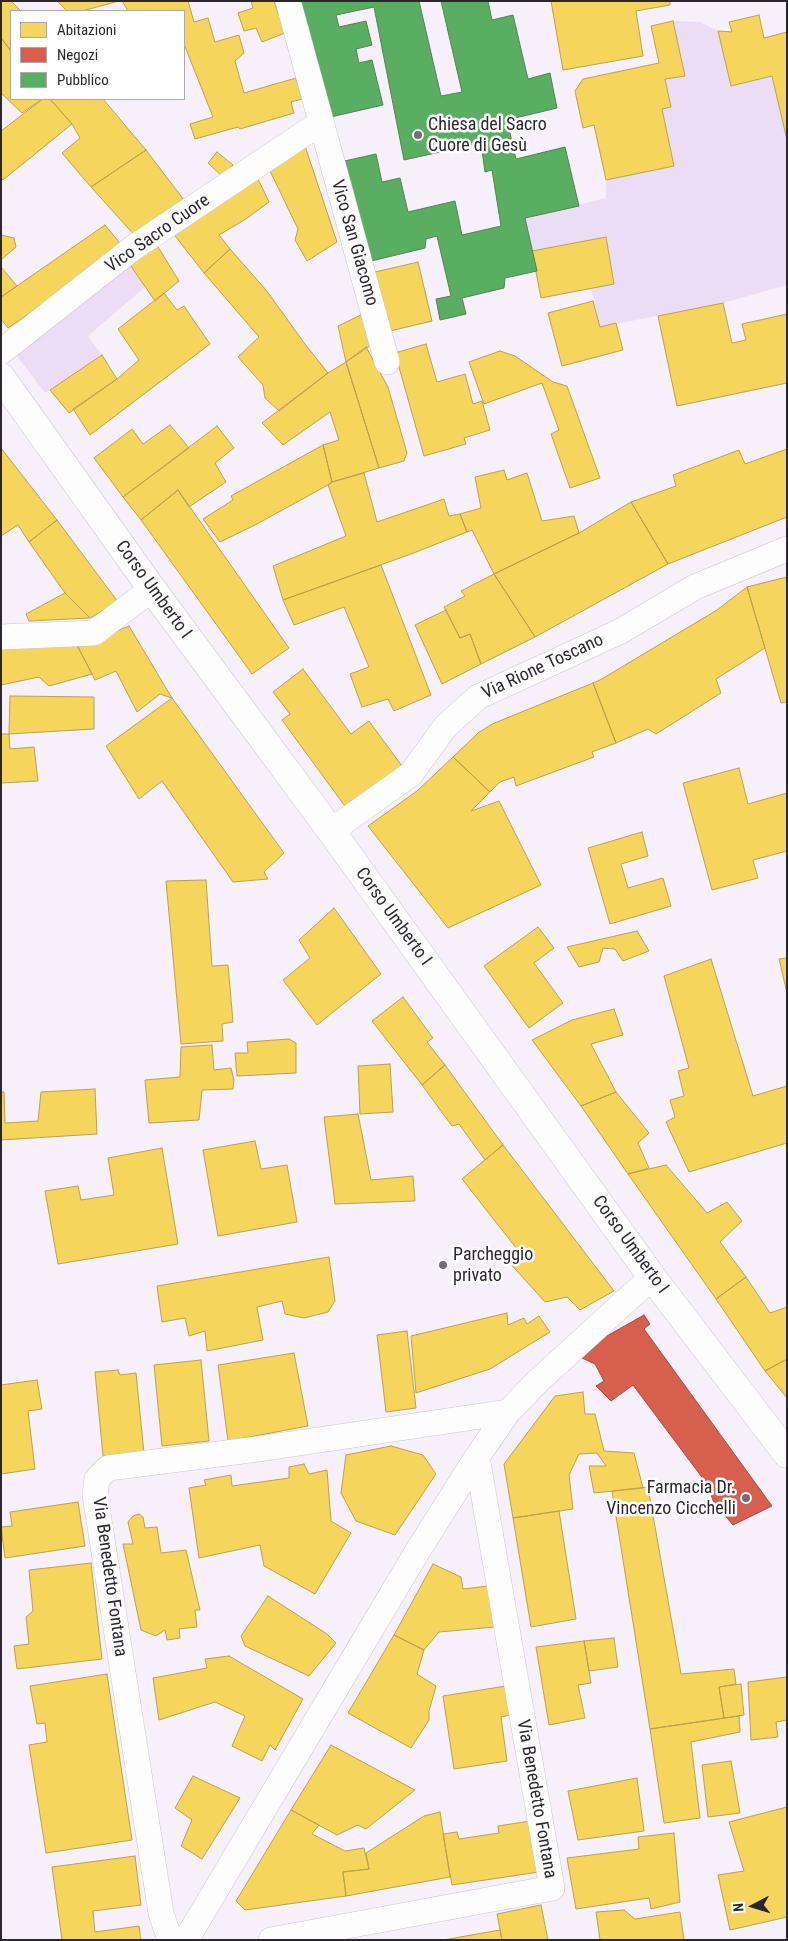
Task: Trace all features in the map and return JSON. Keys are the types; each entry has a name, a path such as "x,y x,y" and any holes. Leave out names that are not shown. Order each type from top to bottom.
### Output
{"main road":[{"name":"Corso Umberto I","path":"1,377 152,589 331,831 652,1277 787,1454"}],"street":[{"name":"Vico San Giacomo","path":"288,1 320,124 387,362"},
{"name":"Vico Sacro Cuore","path":"1,352 133,248 320,124"},
{"name":"Via Rione Toscano","path":"331,831 411,774 444,727 478,697 621,630 695,587 787,549"},
{"path":"1,637 94,633 152,589"},
{"path":"186,1940 417,1552 508,1412 538,1380 652,1277"},
{"name":"Via Benedetto Fontana","path":"170,1940 161,1913 96,1505 97,1478 108,1468 258,1449 508,1412"},
{"name":"Via Benedetto Fontana","path":"271,1940 552,1888 477,1457"}],"shaded area":[{"path":"673,21 700,22 718,31 731,86 772,76 787,140 787,285 723,303 600,327 591,288 614,284 606,237 532,251 525,218 606,198 606,180 673,166 662,109 671,107 665,79 685,75"},
{"path":"128,262 145,287 88,336 102,355 45,393 13,351"}],"building: Abitazioni":[{"path":"1,1 11,1 20,10 10,10 10,50 1,38"},
{"path":"57,1 119,1 86,10 66,10"},
{"path":"122,1 188,1 194,22 208,18 215,42 239,35 244,53 235,61 244,93 296,78 302,99 291,102 294,113 240,129 238,127 195,139 190,124 213,117 185,47 185,10 127,10"},
{"path":"251,1 274,1 285,33 262,42 256,28 244,31 238,13 253,8"},
{"path":"551,1 670,1 670,5 636,11 643,56 563,70"},
{"path":"759,15 764,38 787,32 787,140 772,76 731,86 718,31 732,32 729,22"},
{"path":"673,21 685,76 665,79 671,107 662,109 674,166 606,180 594,125 583,128 575,91 583,79 659,63 651,26"},
{"path":"1,38 10,50 10,100 41,100 22,113 1,93"},
{"path":"42,100 51,100 72,124 3,180 1,178 1,131"},
{"path":"51,100 104,100 146,150 91,187 62,153 80,138 72,124"},
{"path":"305,146 337,242 307,261 295,240 298,229 270,171"},
{"path":"146,150 187,204 137,238 91,187"},
{"path":"217,152 233,165 223,177 208,163"},
{"path":"258,179 269,202 246,219 219,235 230,249 204,273 172,232"},
{"path":"105,225 124,248 8,328 1,319 1,297"},
{"path":"1,235 14,238 16,247 1,260"},
{"path":"606,237 614,284 541,298 532,251"},
{"path":"155,242 179,281 155,301 128,262"},
{"path":"230,249 266,290 328,373 279,411 265,398 263,385 238,357 259,337 204,273"},
{"path":"418,262 432,321 390,331 375,272"},
{"path":"1,267 17,286 1,297"},
{"path":"164,293 177,310 184,306 210,344 90,435 73,409 117,379 139,360 118,329"},
{"path":"593,301 600,327 616,323 623,350 562,366 548,313"},
{"path":"723,303 732,343 746,340 742,324 787,314 787,383 677,406 658,316"},
{"path":"365,313 374,343 346,362 338,326"},
{"path":"426,344 437,382 465,374 473,404 482,401 490,430 464,438 466,444 424,456 395,353"},
{"path":"366,347 388,387 407,453 404,461 379,468 346,362"},
{"path":"500,351 515,356 553,382 567,386 600,478 570,488 551,434 559,430 542,383 484,404 469,362"},
{"path":"102,355 117,379 69,413 50,390"},
{"path":"346,362 379,468 332,482 323,445 339,440 330,412 283,445 262,423 328,373"},
{"path":"170,425 189,448 123,497 94,458 132,429 143,444"},
{"path":"217,426 234,448 215,463 226,482 189,507 178,490 141,520 123,497"},
{"path":"323,445 332,482 255,525 220,542 203,519 233,500 231,496"},
{"path":"1,448 57,520 29,542 18,525 1,536"},
{"path":"787,449 787,517 668,564 631,502 676,486 673,475 739,450 745,464"},
{"path":"504,470 507,480 527,473 542,521 574,516 579,533 494,574 472,530 467,532 460,514 481,508 475,477"},
{"path":"364,473 377,522 444,499 449,516 460,514 467,532 283,600 273,566 346,536 328,485 332,482"},
{"path":"178,490 289,648 252,674 141,520"},
{"path":"631,502 668,564 535,637 494,574 579,533"},
{"path":"57,520 118,602 90,618 65,593 29,542"},
{"path":"381,565 431,695 394,711 388,699 362,707 350,674 369,667 344,607 294,625 283,600"},
{"path":"494,574 535,637 481,664 470,634 460,638 444,607 465,596 461,591"},
{"path":"787,577 787,702 781,703 747,587"},
{"path":"747,587 765,648 716,679 721,693 656,734 648,729 616,743 593,683 717,610"},
{"path":"65,593 90,618 29,621 26,614"},
{"path":"446,610 460,638 470,634 481,664 442,684 415,625"},
{"path":"129,626 172,698 160,694 137,712 116,671 95,680 78,647"},
{"path":"77,640 78,647 92,674 49,686 39,677 1,685 1,645"},
{"path":"303,669 351,734 369,721 402,766 347,809 282,720 290,714 273,692"},
{"path":"593,683 616,743 592,752 594,757 516,786 514,777 500,782 490,792 453,757 478,733 492,724"},
{"path":"10,696 94,697 94,729 9,734"},
{"path":"172,698 284,853 264,872 268,879 233,882 162,781 139,799 106,746"},
{"path":"1,734 9,734 10,749 34,747 38,781 1,783"},
{"path":"453,757 490,792 471,811 499,801 541,885 448,928 368,826 417,791"},
{"path":"739,768 748,804 787,793 787,851 753,860 758,878 712,890 683,783"},
{"path":"642,832 648,856 621,864 628,888 663,878 671,906 610,924 588,848"},
{"path":"206,880 212,966 228,965 233,1022 222,1024 223,1041 181,1044 166,881"},
{"path":"334,908 381,974 317,1025 283,980 310,958 299,940"},
{"path":"538,927 554,948 534,963 563,1003 529,1028 484,966"},
{"path":"637,931 649,951 623,961 615,949 603,948 599,962 579,967 567,947"},
{"path":"787,958 787,993 779,959"},
{"path":"711,959 753,1096 787,1086 787,1143 689,1172 666,1122 675,1117 670,1100 684,1096 678,1071 689,1068 664,976"},
{"path":"403,997 433,1038 427,1042 445,1065 422,1085 372,1021"},
{"path":"614,1009 623,1035 591,1044 616,1092 581,1106 532,1040 572,1020"},
{"path":"289,1039 296,1043 296,1073 237,1076 235,1053 248,1053 247,1042"},
{"path":"212,1045 214,1070 231,1068 234,1080 233,1089 202,1090 199,1120 149,1123 145,1080 180,1077 181,1047"},
{"path":"390,1064 393,1112 360,1114 358,1066"},
{"path":"445,1065 503,1145 485,1160 459,1124 452,1126 422,1085"},
{"path":"95,1089 97,1134 1,1140 1,1092 4,1092 5,1123 38,1121 41,1092"},
{"path":"616,1092 649,1133 638,1143 649,1168 628,1174 581,1106"},
{"path":"358,1114 371,1180 413,1176 415,1201 335,1204 324,1117"},
{"path":"255,1141 261,1169 287,1165 297,1222 218,1236 203,1150"},
{"path":"503,1145 614,1291 580,1310 567,1297 545,1302 508,1261 517,1249 462,1179"},
{"path":"162,1148 178,1244 58,1264 45,1191 78,1186 81,1200 114,1195 108,1158"},
{"path":"666,1165 707,1213 727,1202 742,1221 720,1242 746,1277 716,1299 628,1174"},
{"path":"329,1257 335,1301 328,1312 304,1318 285,1314 282,1301 257,1307 263,1340 207,1351 205,1331 189,1336 185,1318 162,1322 157,1286"},
{"path":"746,1277 770,1313 787,1307 787,1359 765,1371 716,1299"},
{"path":"507,1313 508,1325 524,1318 527,1324 539,1316 550,1332 490,1369 416,1393 411,1336"},
{"path":"407,1331 416,1408 386,1412 377,1335"},
{"path":"294,1353 308,1426 228,1441 218,1365"},
{"path":"787,1359 787,1398 765,1371"},
{"path":"201,1360 209,1441 162,1446 154,1365"},
{"path":"118,1370 120,1375 136,1373 144,1453 103,1456 95,1372"},
{"path":"37,1380 42,1409 28,1411 35,1469 1,1474 1,1385"},
{"path":"583,1392 585,1414 595,1414 604,1451 634,1453 643,1488 594,1493 589,1466 606,1466 597,1453 579,1454 569,1475 573,1509 513,1518 504,1464 555,1396"},
{"path":"391,1446 423,1455 436,1474 395,1535 356,1521 341,1493 346,1455"},
{"path":"304,1464 309,1474 327,1470 331,1521 351,1533 315,1594 264,1566 260,1545 199,1558 189,1488 206,1485 204,1480 231,1475 232,1486 289,1478 289,1467"},
{"path":"648,1487 681,1674 734,1669 736,1684 719,1687 724,1718 650,1729 612,1491"},
{"path":"78,1502 85,1546 5,1558 1,1527 12,1526 10,1512"},
{"path":"559,1511 576,1619 531,1627 513,1518"},
{"path":"139,1514 143,1517 145,1528 157,1527 161,1553 186,1550 200,1610 195,1610 197,1627 179,1629 180,1638 167,1640 165,1630 156,1636 141,1630 123,1544 133,1544 128,1522 133,1516"},
{"path":"91,1563 102,1659 17,1669 14,1646 29,1644 26,1617 33,1611 29,1570"},
{"path":"433,1564 461,1577 463,1589 488,1586 495,1627 439,1632 424,1650 394,1635"},
{"path":"268,1596 327,1634 336,1643 309,1676 245,1646 241,1636"},
{"path":"394,1635 424,1650 417,1674 436,1686 429,1711 429,1720 411,1748 348,1713"},
{"path":"614,1638 618,1667 589,1671 584,1641"},
{"path":"584,1641 591,1683 578,1685 585,1718 549,1725 536,1647"},
{"path":"229,1656 303,1699 275,1750 270,1745 262,1761 232,1746 245,1716 215,1702 159,1720 153,1678 207,1668 205,1659"},
{"path":"107,1674 132,1840 46,1853 29,1745 47,1742 45,1723 37,1724 30,1686"},
{"path":"787,1677 787,1720 776,1722 778,1737 751,1740 748,1682"},
{"path":"741,1684 744,1715 724,1718 719,1687"},
{"path":"506,1686 510,1715 501,1717 507,1761 454,1769 443,1696"},
{"path":"739,1716 740,1732 691,1742 700,1818 664,1823 650,1729"},
{"path":"331,1745 415,1790 366,1829 358,1825 337,1835 291,1810"},
{"path":"731,1761 740,1813 708,1817 702,1765"},
{"path":"193,1776 240,1798 202,1859 181,1846 192,1820 175,1808"},
{"path":"637,1778 644,1831 578,1840 568,1791"},
{"path":"787,1807 787,1917 730,1930 718,1875 744,1871 729,1822"},
{"path":"291,1810 319,1825 312,1834 345,1851 364,1848 369,1869 343,1872 346,1896 245,1910 236,1901"},
{"path":"440,1812 450,1877 346,1896 343,1872 369,1869 366,1853 424,1816"},
{"path":"530,1821 539,1872 452,1885 443,1834 457,1832 459,1839 499,1833 498,1826"},
{"path":"674,1833 680,1902 651,1909 649,1898 576,1909 567,1858 639,1849 638,1837"},
{"path":"135,1856 141,1905 93,1911 95,1932 139,1926 141,1940 62,1940 52,1867"},
{"path":"541,1905 548,1940 502,1940 497,1914"},
{"path":"624,1910 635,1919 680,1912 684,1940 600,1940 596,1912"},
{"path":"500,1930 502,1940 443,1940"}],"building: Negozi":[{"path":"644,1315 650,1324 644,1329 772,1506 733,1525 714,1503 707,1484 633,1385 611,1401 596,1386 604,1381 595,1364 582,1358 605,1337"}],"building: Pubblico":[{"path":"296,1 419,1 441,96 462,92 441,1 488,1 492,20 513,15 528,79 550,73 557,108 507,120 516,159 565,147 579,206 525,218 537,271 505,278 504,288 462,298 466,314 440,320 436,299 451,296 437,236 426,239 425,248 363,263 340,162 376,154 382,182 400,178 408,212 455,201 462,235 501,226 492,170 485,172 481,143 404,160 374,7 336,15 339,27 366,21 372,45 356,49 359,63 372,60 383,105 322,119"}],"place":[{"name":"Chiesa del Sacro Cuore di Gesù","path":"418,135"},
{"name":"Parcheggio privato","path":"443,1265"},
{"name":"Farmacia Dr. Vincenzo Cicchelli","path":"746,1498"}]}
